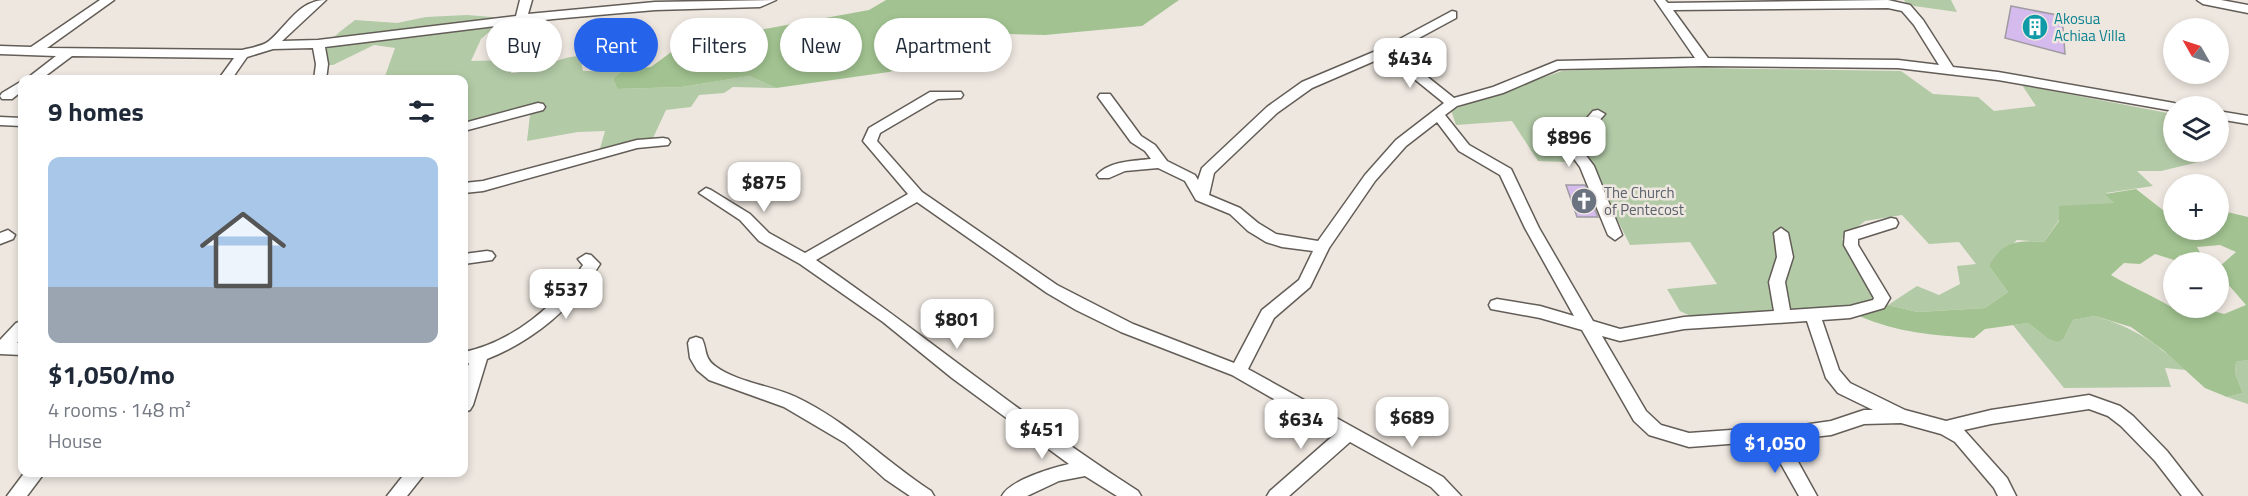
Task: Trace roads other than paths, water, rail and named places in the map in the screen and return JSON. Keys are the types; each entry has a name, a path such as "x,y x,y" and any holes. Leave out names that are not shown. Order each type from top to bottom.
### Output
{"street":[{"path":"34,51 108,0"},
{"path":"272,45 294,21 320,0"},
{"path":"526,0 521,18 655,6 760,3 770,0"},
{"path":"2203,0 2248,9"},
{"path":"1662,4 1704,62"},
{"path":"1662,4 1888,4 1906,8 1919,23 1948,69"},
{"path":"1201,197 1207,171 1272,111 1307,85 1387,51 1452,15"},
{"path":"0,50 243,54 272,45 318,44 486,22"},
{"path":"318,44 322,64 321,75"},
{"path":"1387,51 1452,103"},
{"path":"38,75 69,52"},
{"path":"228,75 243,54"},
{"path":"1238,371 1268,314 1305,283 1322,247 1370,178 1401,143 1452,103 1498,90 1557,65 1704,62 1898,64 1948,69 2163,105"},
{"path":"7,96 18,88"},
{"path":"956,95 935,95 874,131 870,141 889,166 902,174 917,195 1052,289 1082,306 1127,328 1238,371 1437,482 1452,496"},
{"path":"1105,98 1130,133 1150,148 1161,163 1190,178 1201,197 1235,211 1253,227 1271,238 1282,242 1322,247"},
{"path":"468,126 538,107"},
{"path":"1438,114 1464,148 1506,172 1532,228 1589,328 1640,416 1655,430 1689,440 1831,428 1864,417 1901,417"},
{"path":"1598,114 1571,145 1587,166 1615,236"},
{"path":"2229,117 2248,120"},
{"path":"0,121 18,122"},
{"path":"468,188 483,186 637,144 663,142"},
{"path":"1104,175 1122,167 1161,163"},
{"path":"706,193 745,217 764,237 805,260 889,318 958,373 1088,468 1132,496"},
{"path":"805,260 917,195"},
{"path":"1497,304 1540,312 1589,328 1620,335 1684,323 1850,312 1878,304 1882,298 1881,292 1849,240 1850,236 1891,223"},
{"path":"1781,233 1785,257 1777,282 1777,292 1783,318"},
{"path":"468,258 487,256"},
{"path":"468,378 471,357 525,332 563,301 582,281 592,264 586,259"},
{"path":"1813,315 1832,373 1844,388 1901,417 1946,428 1961,437 2001,483 2007,496"},
{"path":"2,348 18,331"},
{"path":"696,343 696,357 706,369 715,375 790,402 851,438 891,474 925,496"},
{"path":"2,348 18,349"},
{"path":"1946,428 2001,415 2089,402 2114,411 2127,421 2161,456 2193,496"},
{"path":"1276,496 1349,432"},
{"path":"1773,434 1808,496"},
{"path":"1011,496 1048,477 1069,470 1088,468"},
{"path":"16,496 32,477"},
{"path":"396,496 413,477"}],"place":[{"name":"Akosua Achiaa Villa","path":"2035,27"},
{"name":"The Church of Pentecost","path":"1584,201"}]}
